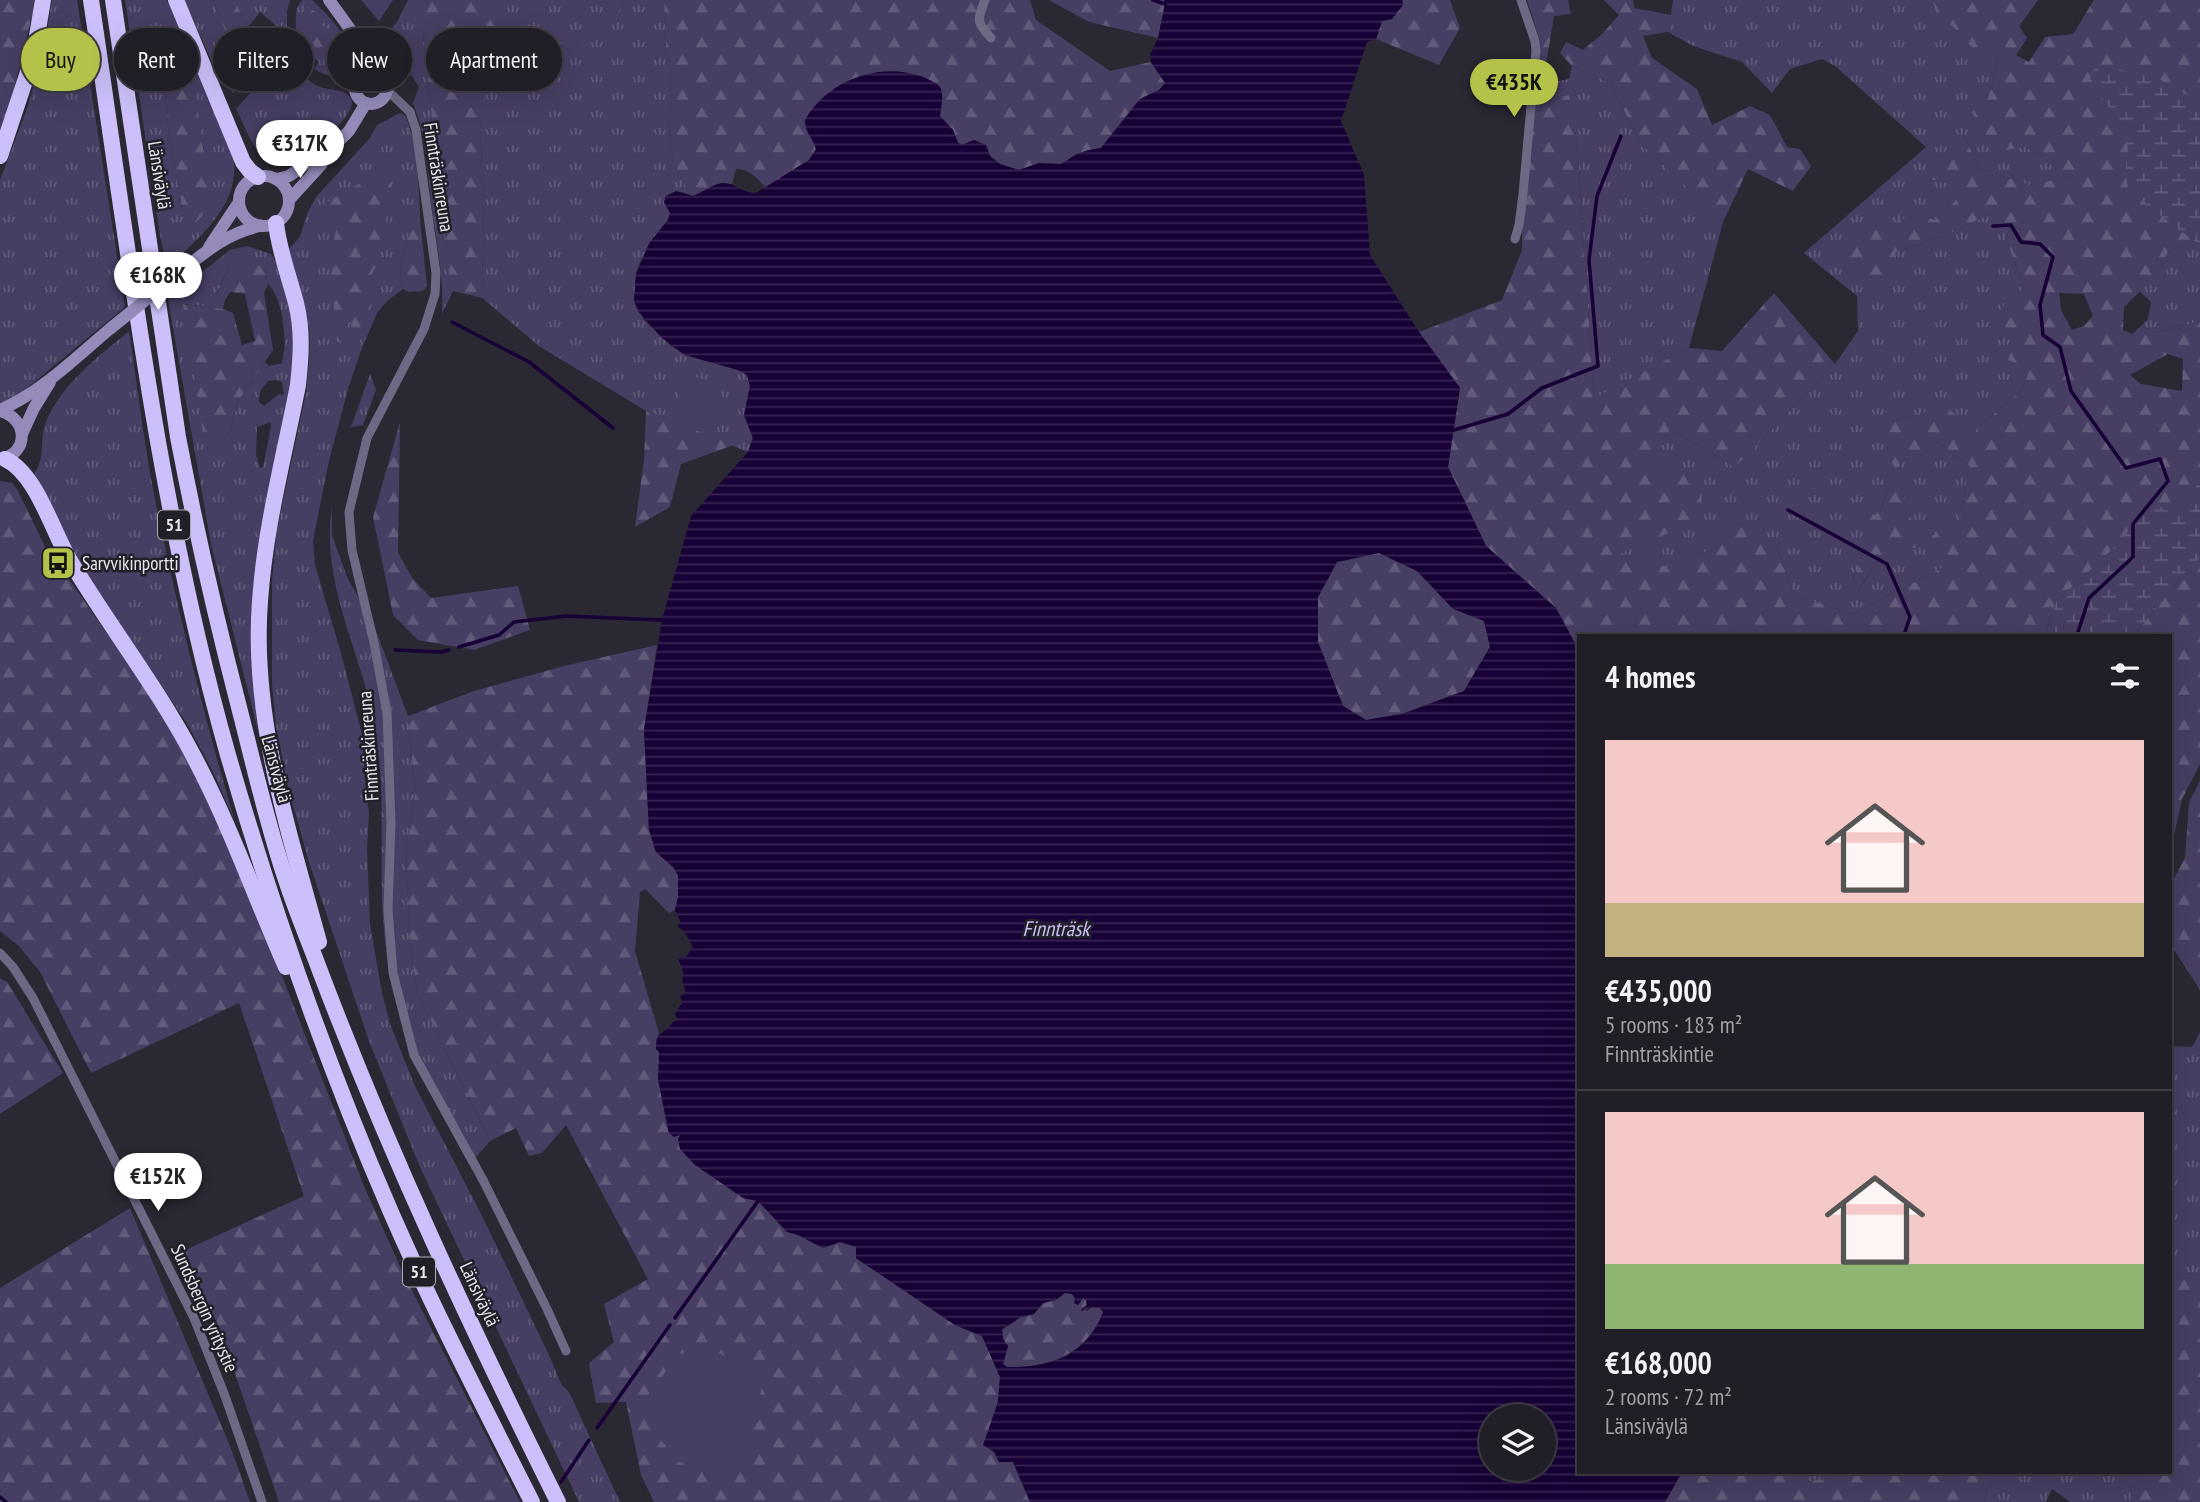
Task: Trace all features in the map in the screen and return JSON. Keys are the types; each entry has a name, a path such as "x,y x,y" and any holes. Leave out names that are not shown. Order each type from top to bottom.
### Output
{"highway":[{"path":"0,156 34,54 43,0"},
{"name":"51","path":"91,0 156,438 174,528 228,754 320,1036 390,1210 532,1502"},
{"name":"Länsiväylä","path":"113,0 178,437 246,739 286,879 344,1034 421,1217 491,1368 558,1502"},
{"path":"176,0 243,162 258,177"},
{"path":"268,224 278,244 297,303 301,359 264,563 260,603 261,680 281,800 344,1034"},
{"path":"2,459 16,464 29,480 77,573 166,707 193,755 214,795 285,964 320,1036"}],"main road":[{"path":"329,0 349,28"},
{"path":"357,91 359,98 366,103 377,103 386,91"},
{"path":"289,200 321,165 327,153 349,131 366,103"},
{"path":"277,179 289,176 316,157 327,153"},
{"path":"0,411 54,376 207,250 239,231 268,224 286,214 289,200 286,188 271,177 258,177 244,186 239,202 207,250"},
{"path":"239,202 245,218 268,224"},
{"path":"2,459 16,451 34,408 54,376"},
{"path":"0,411 12,415 18,421 22,434"}],"street":[{"path":"985,0 977,18 990,38"},
{"path":"1515,239 1536,51 1521,0"},
{"name":"Finnträskinreuna","path":"388,91 410,112 416,130 436,273 435,294 424,329 367,438 349,512 352,550 387,713 391,823 388,909 393,972 414,1055 483,1180 566,1351"},
{"name":"Sundsbergin yritystie","path":"0,953 13,967 33,998 194,1318 262,1502"}],"green space":[{"path":"0,0 34,0 29,28 21,28 21,61 9,110 0,133"},
{"path":"52,0 77,0 81,28 47,28"},
{"path":"125,0 167,0 179,28 129,28"},
{"path":"184,0 213,0 224,28 213,28 213,64 199,28"},
{"path":"213,0 236,0 241,16 249,26 224,28"},
{"path":"236,0 290,0 287,28 279,28 260,12 249,26 241,16"},
{"path":"302,0 312,0 338,28 327,28 327,75 314,69 319,62 313,57 313,28 296,28 299,3"},
{"path":"361,0 393,0 379,21"},
{"path":"408,0 423,0 426,91 429,91 431,107 437,217 446,238 452,274 453,291 442,314 441,275 426,156 413,103 419,87 412,76 412,28 392,28"},
{"path":"423,0 500,0 498,28 426,28 426,61"},
{"path":"500,0 597,0 618,22 623,0 664,0 666,51 671,82 669,146 678,173 692,196 682,192 666,196 664,202 670,213 668,220 650,242 640,262 636,274 634,301 644,320 671,346 685,355 747,375 750,386 744,415 753,438 748,452 646,411 539,346 482,298 484,201 480,130 486,91 562,91 562,28 496,28"},
{"path":"597,0 623,0 618,22 614,20"},
{"path":"664,0 1030,0 1036,20 1110,71 1151,62 1165,83 1159,90 1140,99 1101,148 1077,154 1061,164 1039,163 1019,170 1000,164 990,156 986,145 974,140 962,145 958,143 953,130 940,116 941,98 938,87 911,73 814,141 816,149 809,160 766,187 749,172 736,169 732,184 718,184 692,196 678,173 669,146 671,82 666,51"},
{"path":"1049,0 1164,0 1165,4 1158,38 1089,22"},
{"path":"1402,0 1450,0 1460,28 1439,65 1376,39 1382,21 1403,5"},
{"path":"1527,0 1568,0 1571,14 1554,16 1545,70 1540,66 1540,41"},
{"path":"1604,0 1633,0 1634,8 1671,15 1668,32 1643,36 1652,58 1697,89 1712,125 1750,106 1770,115 1787,147 1800,149 1811,166 1793,191 1748,169 1723,222 1641,143 1610,83 1572,66 1560,53 1566,42 1583,50 1619,15"},
{"path":"1673,0 1932,0 1935,8 1998,49 1997,67 1986,104 2026,147 2074,176 2029,185 1979,168 1965,137 1929,179 1958,186 1956,200 1935,220 1875,231 1858,238 1896,252 1946,235 1988,215 2011,225 2006,238 2024,289 2014,343 2030,369 2021,391 1976,429 1974,439 1963,432 1935,399 1936,409 1891,421 1898,469 1903,460 1924,455 1937,442 1969,466 1961,518 1942,568 1853,614 1795,596 1776,545 1704,553 1665,567 1615,555 1700,519 1649,471 1670,429 1735,467 1835,364 1858,331 1857,296 1804,253 1926,147 1835,66 1822,59 1790,69 1772,93 1742,62 1693,46 1668,32","holes":["1900,477 1904,497 1883,551 1858,592 1852,580 1869,545 1887,490"]},
{"path":"1932,0 2038,0 2019,26 2027,38 2016,55 2029,62 2045,37 2073,34 2094,0 2200,0 2200,243 2194,241 2168,252 2157,275 2124,307 2123,330 2132,334 2142,325 2153,333 2200,321 2200,764 2182,799 2172,845 2172,634 2135,634 2190,567 2149,505 2113,549 2056,602 2045,634 1577,634 1577,647 1556,608 1486,546 1448,467 1460,388 1419,332 1502,300 1522,250 1522,222 1535,99 1569,95 1577,141 1594,398 1689,348 1722,351 1774,293 1835,364 1735,467 1670,429 1650,471 1704,469 1700,520 1616,555 1665,566 1704,553 1730,520 1776,545 1795,596 1853,614 1942,568 1932,536 1961,518 1969,466 1937,442 1924,455 1903,460 1897,470 1885,452 1891,421 1935,409 1934,398 1960,418 1963,432 1974,438 1976,429 2021,391 2030,369 2008,360 2014,343 1997,332 2006,297 2024,289 2006,238 2011,226 1988,215 1946,235 1896,252 1878,293 1844,260 1858,238 1914,214 1935,220 1956,200 1957,186 1929,179 1923,172 1933,160 1965,137 1979,168 2029,185 2073,176 2026,147 1991,152 1972,111 1986,104 1997,67 1998,49 1973,48 1935,8","holes":["2059,293 2084,294 2093,316 2084,326 2072,330 2061,310","2168,354 2183,359 2182,391 2141,384 2130,375"]},
{"path":"305,6 314,11 327,29 327,67 313,44 313,28 307,28"},
{"path":"1540,66 1545,70 1547,83 1569,79 1572,66 1610,83 1641,143 1723,222 1689,348 1594,399 1577,141 1568,95 1535,99"},
{"path":"2094,68 2151,75 2200,102 2200,243 2153,210 2128,187 2125,173 2128,154 2126,127 2099,95 2090,78"},
{"path":"199,75 233,155 234,173 225,204 216,218 205,232 167,267 138,91 165,91 169,136 182,207 204,149 192,91 199,91"},
{"path":"313,83 327,88 327,91 348,94 352,103 338,126 301,159 282,163 267,160 262,156 236,109 252,91 313,91"},
{"path":"32,91 91,91 125,307 10,402 0,404 0,180"},
{"path":"165,91 193,91 212,206 194,224 182,207 169,136"},
{"path":"429,91 487,91 480,130 484,201 482,298 453,291 446,238 437,218"},
{"path":"400,113 405,115 413,142 418,170 421,228 416,225 411,227 406,242 400,273 403,289 377,313 360,353 328,465 313,541 315,565 366,750 364,773 369,814 367,848 370,924 390,1024 415,1086 484,1220 561,1384 569,1392 620,1502 579,1502 419,1165 369,1041 308,859 288,787 276,725 272,684 272,580 277,529 306,393 310,347 306,311 288,250 300,237 316,197 370,138 377,125"},
{"path":"385,169 391,175 386,220 377,262 364,289 368,306 359,340 352,340 351,322 348,322 343,344 337,341 330,258 337,226 322,211 322,205"},
{"path":"416,225 421,228 427,286 423,291 409,292 403,289 400,273 411,227"},
{"path":"2194,241 2200,243 2200,321 2153,333 2142,325 2148,319 2151,302 2139,291 2157,275 2168,252"},
{"path":"247,246 271,254 293,312 297,349 266,512 262,739 211,544 168,299 230,250","holes":["231,263 265,268 268,284 278,300 285,343 282,363 269,366 265,362 237,403 231,429 225,438 213,440 184,304 223,309 225,300 216,295","268,381 282,382 284,395 279,394 264,406 259,402 260,391","270,422 271,426 263,467 260,468 256,455 257,427"]},
{"path":"248,256 265,269 268,284 264,293 273,350 237,403 231,429 225,438 213,440 203,434 183,304 223,309 233,313 242,345 255,341 245,294 230,292 225,300 216,296 231,263"},
{"path":"129,331 146,450 162,531 190,656 235,822 188,725 82,568 34,474 40,462 46,422 61,395 82,372"},
{"path":"370,374 376,390 363,425 351,427"},
{"path":"686,378 707,380 722,393 724,409 720,413 701,417 683,409 679,387"},
{"path":"646,411 734,445 681,464 670,507 635,527 644,459"},
{"path":"400,422 398,553 413,579 431,598 518,586 530,630 474,650 418,640 393,615 373,517"},
{"path":"1900,476 1920,547 1883,551 1857,593 1852,581 1868,545 1861,522 1880,512 1887,490"},
{"path":"0,481 12,483 17,489 55,567 68,578 148,692 181,746 214,810 248,889 366,1191 403,1273 520,1502 279,1502 219,1327 181,1252 304,1196 239,1003 91,1073 40,972 19,946 0,931"},
{"path":"2200,482 2200,558 2135,634 2045,634 2056,602 2113,549 2149,504 2176,510"},
{"path":"332,507 332,535 347,577 375,628 408,716 415,794 406,847 409,935 417,992 490,1141 469,1165 414,1052 388,963 382,907 380,764 372,711 332,566 330,537"},
{"path":"1379,553 1417,571 1453,608 1485,621 1490,647 1464,691 1402,714 1366,720 1343,706 1318,642 1318,597 1337,562"},
{"path":"657,645 644,730 649,830 656,852 678,875 678,897 675,910 669,913 645,889 640,892 635,951 659,1033 660,1084 669,1133 681,1134 743,1198 758,1201 787,1232 823,1248 840,1242 856,1247 856,1258 955,1325 982,1336 1000,1377 998,1402 984,1445 1013,1462 1030,1502 654,1502 641,1475 626,1402 596,1403 589,1363 614,1342 604,1304 648,1279 566,1125 542,1153 529,1156 516,1128 490,1141 417,992 409,935 406,847 415,794 408,716 474,691 564,666"},
{"path":"2200,781 2200,990 2175,951 2172,950 2172,882 2185,858 2189,802"},
{"path":"0,978 7,982 63,1073 0,1114"},
{"path":"2200,1032 2200,1274 2172,1272 2172,1046 2192,1047"},
{"path":"130,1208 232,1451 250,1502 0,1502 0,1288"},
{"path":"2172,1272 2200,1274 2200,1502 2131,1502 2131,1474 2172,1474"},
{"path":"1065,1293 1072,1294 1078,1304 1083,1298 1086,1300 1087,1311 1093,1307 1104,1312 1087,1339 1077,1349 1052,1361 1023,1367 1007,1367 1003,1364 1008,1346 1003,1339 1002,1330 1021,1317 1034,1314 1043,1303 1056,1300"},
{"path":"694,1349 718,1353 764,1374 751,1443 726,1483 678,1461 657,1435 647,1397 678,1355"},
{"path":"1681,1474 1793,1474 1803,1482 1832,1478 1831,1474 1993,1474 1984,1499 1986,1502 1665,1502"},
{"path":"1793,1474 1832,1474 1833,1478 1803,1482"},
{"path":"1993,1474 2131,1474 2131,1502 2070,1502 2052,1489 2046,1502 1986,1502 1984,1499"}],"water":[{"name":"Finnträsk","path":"1164,0 1402,0 1403,5 1392,19 1382,21 1376,39 1367,42 1341,121 1364,175 1370,255 1419,332 1460,388 1448,467 1486,546 1556,608 1577,647 1577,1474 1681,1474 1665,1502 1030,1502 1013,1462 999,1462 994,1452 983,1445 998,1402 1000,1377 982,1336 955,1325 856,1258 856,1247 840,1242 823,1248 787,1232 758,1201 743,1198 695,1165 680,1149 680,1135 674,1137 669,1133 658,1080 659,1052 656,1043 659,1035 678,1020 675,1014 682,1003 680,996 686,993 678,958 686,957 693,947 684,931 677,926 681,923 675,910 678,875 656,852 649,830 644,730 662,620 691,516 748,452 753,438 744,415 750,386 747,375 685,355 661,337 638,311 634,301 636,274 650,242 668,220 670,213 664,202 666,196 676,191 693,196 723,183 756,193 809,160 816,149 805,120 827,94 856,78 890,71 923,77 933,81 941,89 940,116 953,130 958,143 962,145 974,140 986,145 990,156 1000,164 1019,170 1039,163 1061,164 1077,154 1101,148 1140,99 1159,90 1165,83 1151,62 1150,55 1158,38","holes":["1379,553 1417,571 1453,609 1484,621 1490,647 1464,691 1402,714 1366,720 1343,706 1318,642 1318,597 1337,562","1065,1293 1072,1294 1074,1303 1078,1305 1083,1298 1086,1300 1087,1305 1081,1311 1093,1307 1100,1308 1103,1312 1087,1339 1077,1349 1052,1361 1023,1367 1007,1367 1003,1364 1008,1346 1003,1339 1002,1329 1021,1317 1034,1314 1043,1303 1056,1300"]}],"waterway":[{"path":"1153,0 1165,4"},
{"path":"1454,430 1508,414 1542,388 1598,366 1589,260 1597,196 1621,136"},
{"path":"1993,226 2011,225 2021,242 2040,244 2053,257 2040,305 2043,335 2060,347 2071,391 2126,468 2160,459 2168,481 2133,524 2133,557 2089,598 2077,634"},
{"path":"452,322 529,362 613,428"},
{"path":"1788,510 1887,564 1910,617 1904,634"},
{"path":"459,647 499,635 514,622 566,616 662,620"},
{"path":"395,650 449,650"},
{"path":"675,1318 758,1201"},
{"path":"597,1428 670,1325"},
{"path":"561,1482 589,1440"},
{"path":"0,1497 6,1502"}],"place":[{"name":"Sarvvikinportti","path":"58,563"}]}
